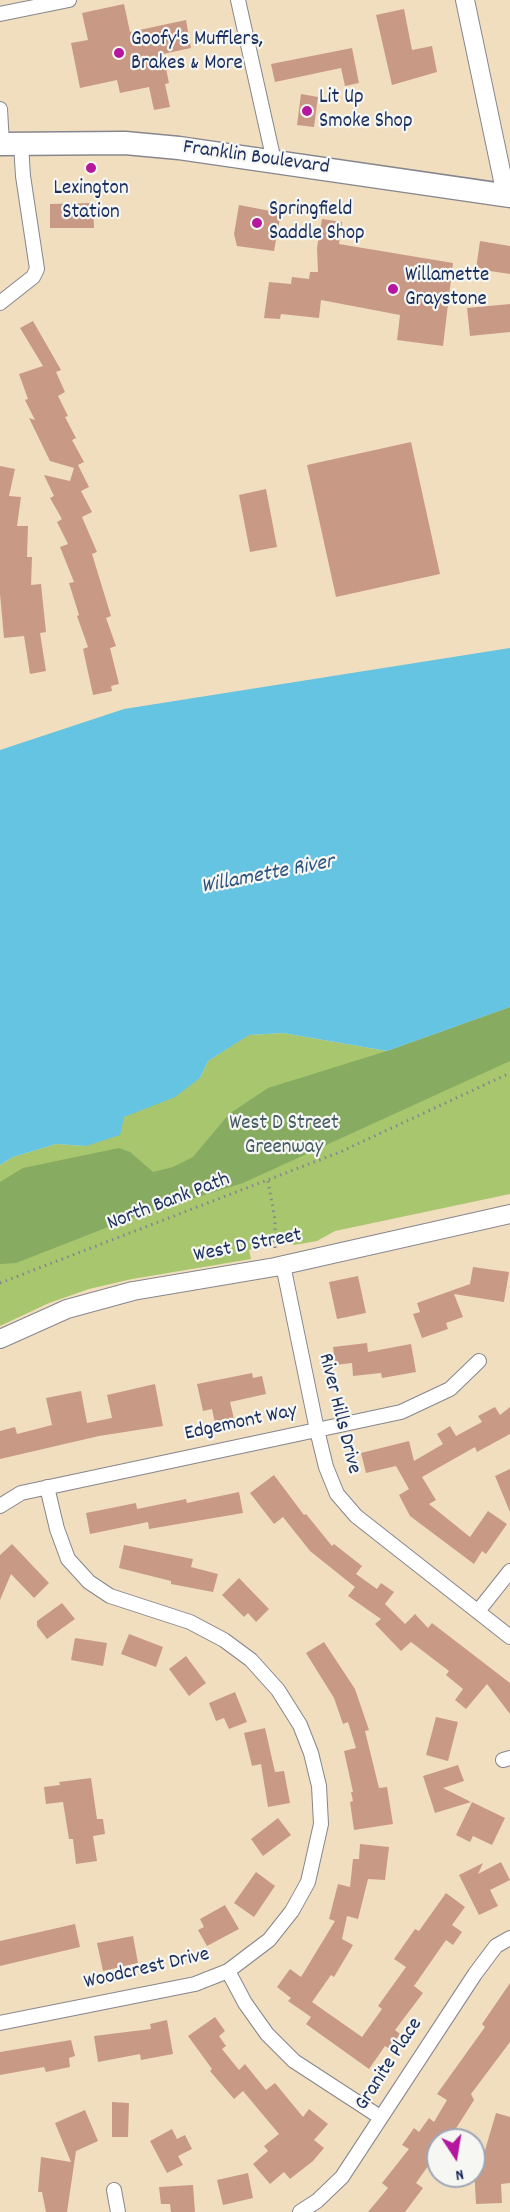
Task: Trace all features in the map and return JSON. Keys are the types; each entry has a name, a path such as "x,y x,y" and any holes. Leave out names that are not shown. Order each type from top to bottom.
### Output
{"main road":[{"name":"Franklin Boulevard","path":"8,144 125,143 274,161 508,196"}],"street":[{"path":"0,14 69,0"},
{"path":"238,0 274,161"},
{"path":"465,0 508,196"},
{"path":"0,109 8,144 23,176 37,269 33,277 0,303"},
{"name":"West D Street","path":"0,1339 66,1309 133,1292 279,1266 510,1214"},
{"name":"River Hills Drive","path":"279,1266 326,1467 337,1494 356,1516 479,1610 510,1637"},
{"name":"Edgemont Way","path":"0,1506 21,1493 401,1412 450,1389 479,1361"},
{"name":"Woodcrest Drive","path":"0,2023 195,1984 228,1971 269,1940 292,1911 308,1882 321,1824 319,1786 304,1734 278,1690 251,1660 224,1640 190,1622 110,1596 89,1582 68,1559 57,1529 47,1487"},
{"path":"479,1610 510,1571"},
{"name":"Granite Place","path":"300,2212 317,2201 342,2177 475,1974 496,1946 510,1938"},
{"path":"228,1971 245,2003 267,2034 294,2061 380,2117"},
{"path":"114,2190 118,2212"}],"path":[{"name":"North Bank Path","path":"0,1283 340,1152 510,1073"},
{"path":"268,1181 275,1220 279,1266"}],"green space":[{"name":"West D Street Greenway","path":"510,1007 510,1194 335,1231 317,1241 294,1245 288,1241 279,1242 249,1250 251,1259 132,1279 89,1289 49,1303 0,1326 0,1165 13,1157 56,1144 86,1146 124,1117 200,1078 208,1061 248,1035 283,1033 387,1051"},
{"path":"510,1007 510,1061 243,1183 139,1215 16,1263 0,1264 0,1182 23,1168 119,1148 130,1152 153,1172 173,1167 193,1157 229,1114 268,1088 387,1051"}],"water":[{"name":"Willamette River","path":"510,648 510,1007 387,1051 283,1033 249,1035 208,1061 200,1078 175,1097 124,1117 120,1135 86,1146 56,1144 13,1157 0,1165 0,750 124,709"}],"building":[{"name":"Goofy's Mufflers, Brakes & More","path":"124,4 130,32 186,20 191,48 163,54 169,83 165,84 170,107 154,110 149,87 120,93 117,80 80,88 71,43 88,40 82,13"},
{"path":"404,9 412,50 432,46 437,72 392,85 376,15"},
{"path":"352,48 359,83 345,86 341,68 275,82 271,64"},
{"name":"Lit Up Smoke Shop","path":"301,94 318,97 314,127 297,125"},
{"path":"93,203 94,228 50,228 50,204"},
{"name":"Springfield Saddle Shop","path":"239,205 281,213 274,251 237,246 234,234"},
{"path":"322,219 342,222 339,244 453,263 443,346 397,340 400,315 321,300 319,318 281,314 280,319 264,318 269,282 291,284 292,277 309,279 310,272 318,272 317,248"},
{"name":"Willamette Graystone","path":"480,241 510,246 510,274 476,269"},
{"path":"510,304 510,332 470,336 467,308"},
{"path":"33,321 61,370 56,372 65,392 58,396 68,416 65,417 76,438 72,440 84,462 78,465 89,487 81,491 92,512 82,517 97,552 92,554 111,616 106,618 116,646 110,648 119,684 111,686 112,691 93,695 83,649 88,647 69,583 74,582 60,547 68,544 57,522 62,519 50,498 54,496 44,475 70,481 74,468 50,461 29,418 35,420 25,400 28,399 19,374 43,366 20,328"},
{"path":"411,442 440,574 336,597 307,465"},
{"path":"0,466 15,469 9,496 21,497 17,526 28,526 27,557 32,557 31,585 41,584 46,632 40,633 46,671 30,674 24,636 4,638 0,594"},
{"path":"266,489 277,547 250,552 239,495"},
{"path":"473,1267 509,1272 504,1302 454,1294 463,1317 446,1323 448,1329 422,1338 413,1314 420,1312 417,1303 470,1284"},
{"path":"358,1276 366,1313 337,1319 329,1282"},
{"path":"367,1343 368,1352 411,1344 416,1372 382,1378 381,1373 353,1376 352,1363 335,1365 333,1347"},
{"path":"252,1373 253,1378 262,1376 266,1394 230,1402 234,1419 215,1423 212,1409 203,1411 197,1384"},
{"path":"155,1384 163,1426 99,1436 0,1459 0,1431 15,1427 17,1434 52,1425 46,1398 81,1391 87,1423 112,1418 107,1395"},
{"path":"495,1407 500,1415 510,1407 510,1434 477,1452 475,1447 422,1477 436,1500 429,1504 470,1537 488,1511 507,1524 486,1554 482,1551 474,1564 410,1516 399,1495 409,1489 396,1466 366,1473 361,1453 409,1441 414,1461 443,1444 437,1434 450,1426 456,1436 482,1422 478,1416"},
{"path":"510,1469 510,1512 495,1476"},
{"path":"274,1475 304,1515 306,1514 332,1546 334,1544 362,1566 356,1574 377,1589 381,1583 394,1592 385,1604 405,1624 415,1614 428,1628 432,1623 510,1683 510,1714 487,1684 466,1709 455,1700 463,1689 446,1675 449,1671 411,1642 401,1651 375,1624 381,1619 348,1596 355,1587 310,1551 283,1517 274,1524 250,1493"},
{"path":"239,1492 243,1513 149,1529 148,1522 90,1534 86,1513 136,1503 137,1509 186,1499 187,1503"},
{"path":"12,1544 49,1583 34,1598 11,1574 0,1600 0,1555"},
{"path":"124,1545 193,1559 191,1567 218,1574 213,1592 171,1584 171,1581 119,1568"},
{"path":"239,1578 269,1609 256,1622 248,1613 244,1617 222,1595"},
{"path":"62,1603 75,1619 47,1639 37,1626 37,1621"},
{"path":"129,1634 163,1647 156,1667 121,1654"},
{"path":"75,1638 107,1643 103,1666 71,1660"},
{"path":"324,1642 355,1689 369,1730 365,1731 379,1788 387,1787 393,1824 354,1830 350,1802 353,1801 351,1792 353,1792 344,1751 356,1748 348,1722 343,1724 334,1698 306,1653"},
{"path":"186,1656 206,1683 189,1696 169,1669"},
{"path":"235,1692 247,1722 229,1729 224,1718 216,1721 209,1703"},
{"path":"436,1717 458,1722 448,1761 426,1755"},
{"path":"265,1728 275,1772 284,1771 290,1803 268,1807 261,1764 252,1766 244,1733"},
{"path":"458,1765 464,1781 443,1788 471,1802 435,1813 423,1776"},
{"path":"91,1778 97,1819 103,1819 105,1834 93,1836 97,1861 76,1864 73,1839 69,1839 63,1802 46,1804 44,1787 60,1785 59,1782"},
{"path":"472,1802 505,1818 492,1845 473,1836 470,1842 456,1835"},
{"path":"278,1818 291,1835 263,1856 251,1839"},
{"path":"360,1844 389,1847 385,1880 368,1879 358,1919 347,1916 342,1939 353,1945 334,1977 331,1975 312,2002 362,2037 382,2009 378,2006 406,1967 394,1959 415,1929 419,1931 446,1893 465,1907 452,1925 462,1932 453,1945 446,1940 414,1986 423,1993 395,2030 400,2034 390,2049 385,2046 369,2069 306,2024 311,2017 288,2001 291,1998 277,1987 290,1969 301,1977 335,1921 329,1919 338,1884 350,1887 353,1859 359,1859"},
{"path":"501,1862 510,1880 490,1890 498,1906 479,1915 459,1875 483,1863 478,1874"},
{"path":"256,1872 275,1886 254,1917 234,1903"},
{"path":"225,1905 239,1929 207,1946 198,1930 204,1927 200,1919"},
{"path":"75,1924 80,1947 0,1966 0,1941"},
{"path":"133,1936 138,1963 103,1971 97,1943"},
{"path":"510,1983 510,2042 471,2094 474,2100 456,2128 426,2128 426,2169 416,2183 423,2188 405,2212 368,2212 388,2188 382,2183 409,2149 402,2145 414,2128 419,2132 429,2118 434,2122 447,2100 437,2094 485,2027 482,2024"},
{"path":"215,2017 225,2031 219,2036 226,2046 222,2049 239,2070 245,2064 266,2090 275,2083 303,2117 309,2109 328,2124 314,2140 324,2148 313,2161 290,2179 284,2172 270,2184 253,2164 268,2151 264,2146 279,2134 243,2091 234,2099 210,2071 212,2069 188,2036"},
{"path":"167,2020 173,2054 141,2060 140,2054 98,2062 94,2036 151,2029 150,2024"},
{"path":"71,2040 75,2056 69,2058 70,2067 46,2072 44,2067 0,2075 0,2052"},
{"path":"112,2102 129,2103 128,2137 112,2137"},
{"path":"85,2110 98,2141 76,2151 67,2212 46,2212 42,2192 38,2192 41,2157 71,2162 55,2123"},
{"path":"496,2113 510,2117 510,2183 501,2184 502,2203 476,2204 475,2188 486,2188 486,2147"},
{"path":"172,2129 177,2139 185,2135 192,2149 178,2156 183,2165 167,2173 150,2141"},
{"path":"248,2173 253,2198 223,2205 217,2180"},
{"path":"193,2185 195,2212 171,2212 170,2204 161,2204 159,2187"}],"place":[{"name":"Goofy's Mufflers, Brakes & More","path":"119,53"},
{"name":"Lit Up Smoke Shop","path":"307,111"},
{"name":"Lexington Station","path":"91,168"},
{"name":"Springfield Saddle Shop","path":"257,223"},
{"name":"Willamette Graystone","path":"393,289"}]}
